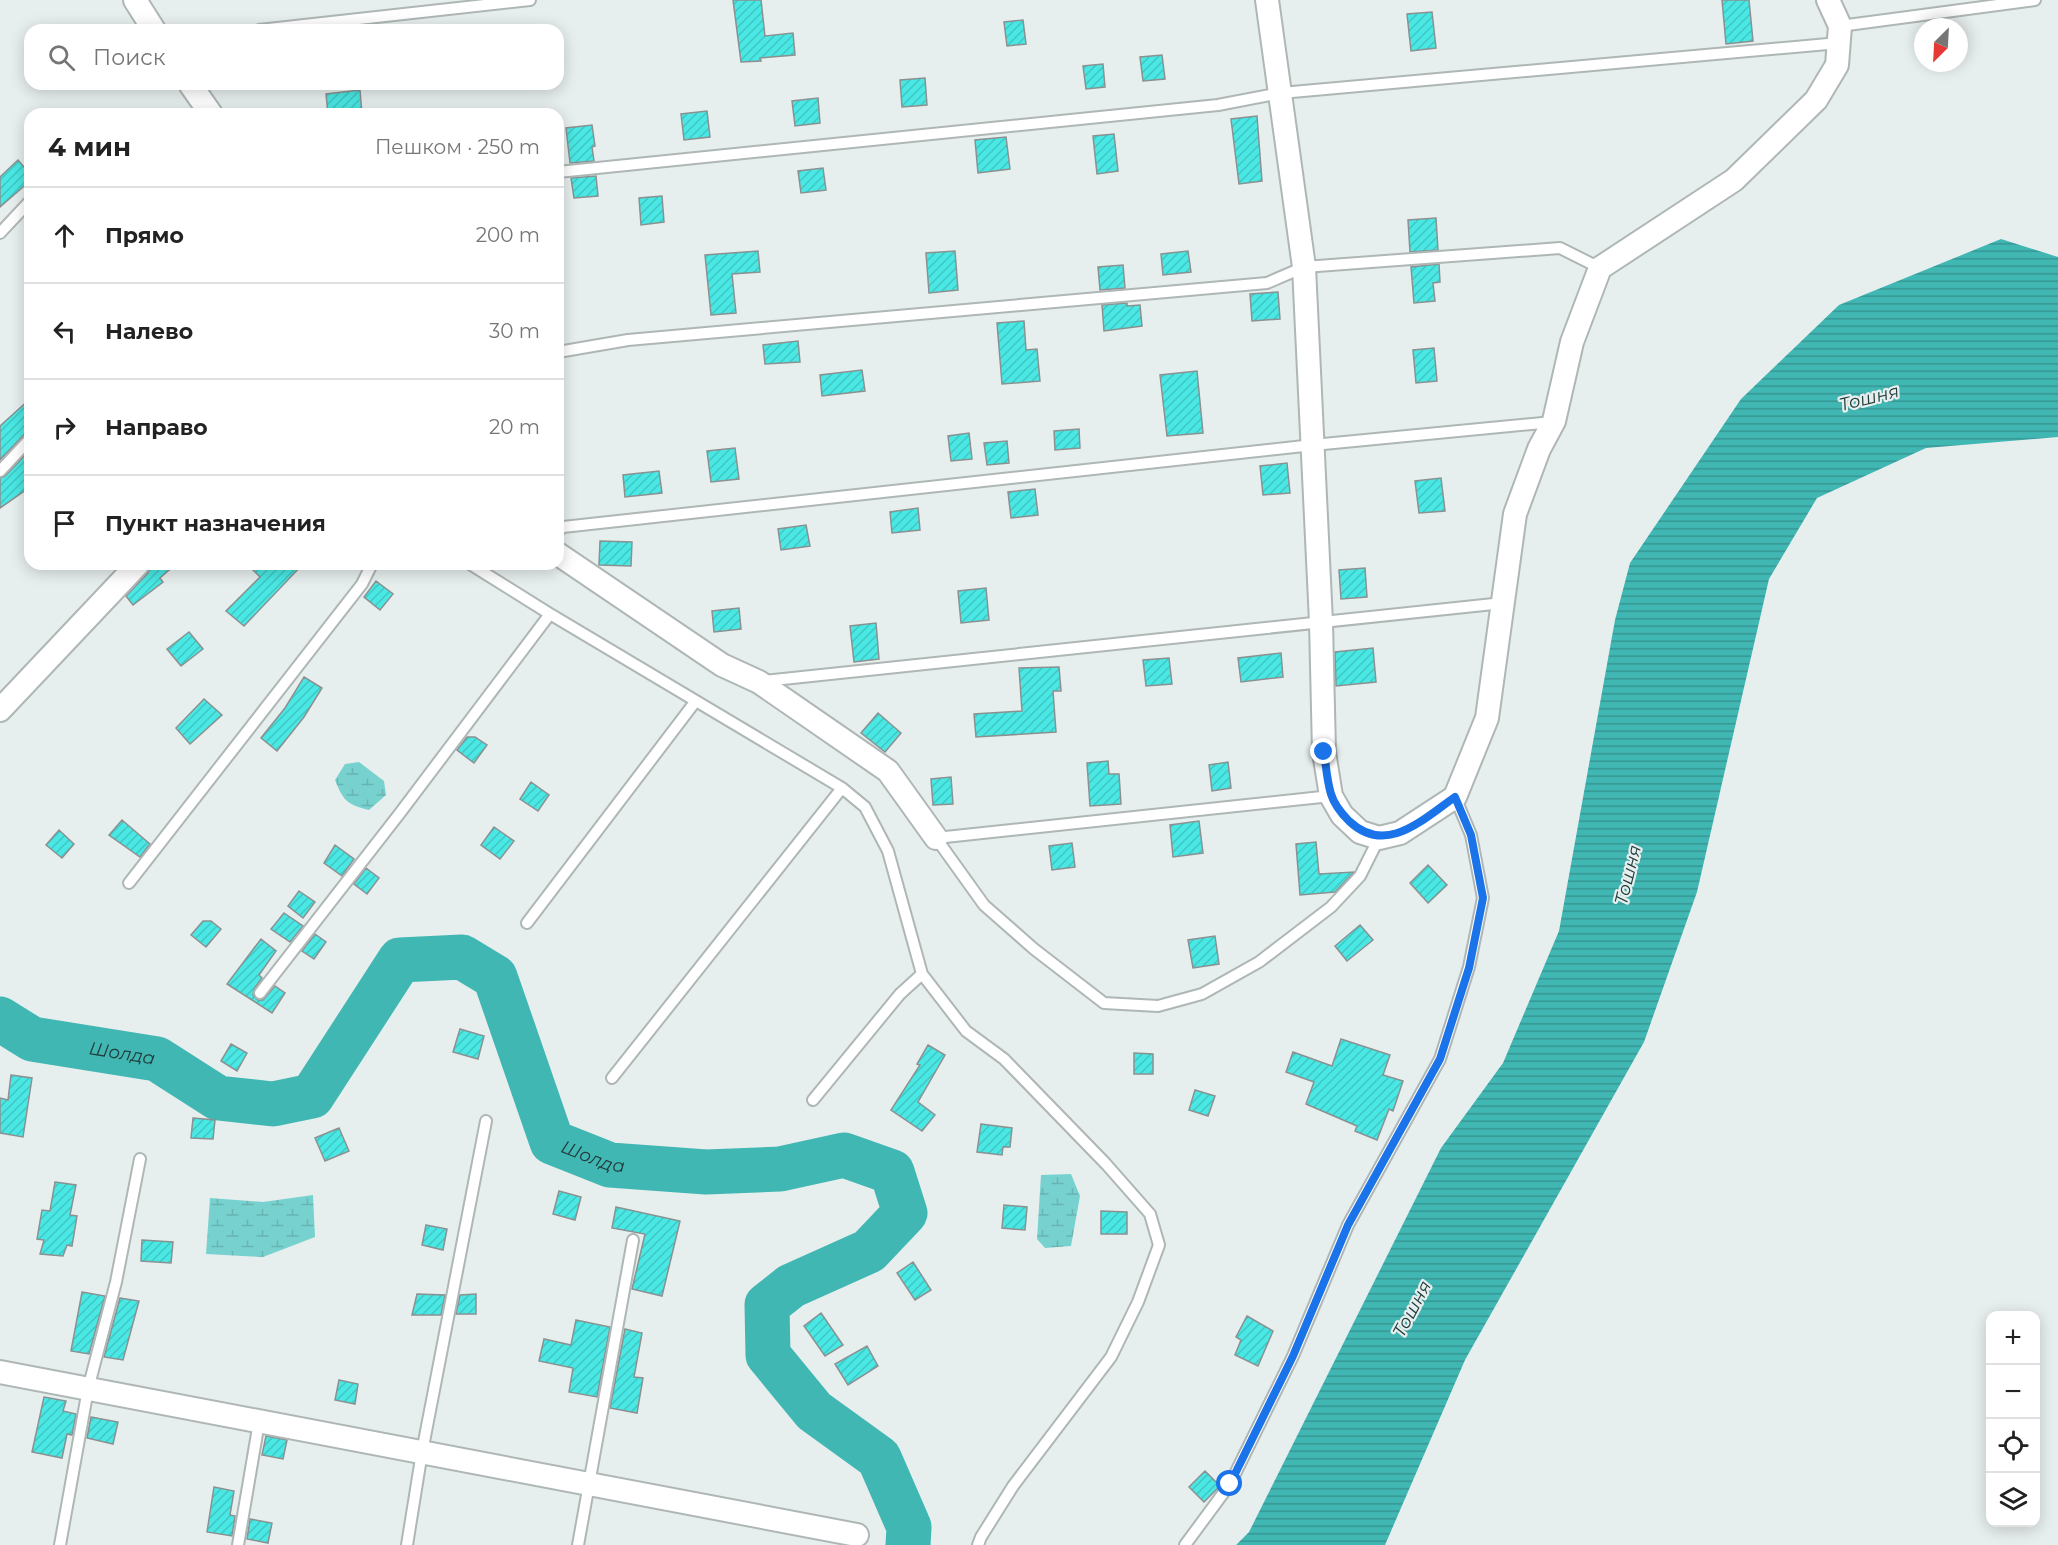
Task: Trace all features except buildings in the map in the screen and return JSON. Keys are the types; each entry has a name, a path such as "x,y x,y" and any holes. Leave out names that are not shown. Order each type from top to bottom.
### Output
{"street":[{"path":"135,0 150,24"},
{"path":"1267,0 1304,267 1321,622 1324,752 1331,796 1342,815 1360,832 1379,838 1400,832 1455,797 1487,718 1515,514 1539,449 1554,422 1572,342 1600,268 1734,180 1816,100 1837,65 1839,35 1828,0"},
{"path":"194,90 207,108"},
{"path":"564,558 722,665 759,682 888,771 936,838"},
{"path":"0,710 132,570"},
{"path":"0,1372 858,1535"}],"lane":[{"path":"313,24 530,0"},
{"path":"564,171 1218,105 1281,93 1839,35 2035,0"},
{"path":"0,233 24,207"},
{"path":"564,351 628,340 1267,283 1304,267 1560,248 1600,268"},
{"path":"564,527 1554,422"},
{"path":"0,471 24,445"},
{"path":"129,882 356,591 368,570"},
{"path":"480,570 842,788 865,807 888,851 922,974 966,1031 1004,1059 1106,1164 1150,1214 1159,1245 1138,1302 1111,1357 1013,1486 978,1545"},
{"path":"759,682 1503,603"},
{"path":"260,993 400,813 550,614"},
{"path":"527,923 696,702"},
{"path":"612,1078 842,788"},
{"path":"1331,796 936,838 984,905 1034,949 1104,1003 1158,1006 1202,994 1259,962 1338,899 1360,876 1379,838"},
{"path":"1185,1545 1230,1484 1293,1356 1348,1225 1440,1059 1469,968 1483,898 1471,835 1455,797"},
{"path":"813,1101 900,994 922,974"},
{"path":"407,1545 422,1452 486,1121"},
{"path":"60,1545 88,1389 116,1282 140,1159"},
{"path":"578,1545 587,1484 633,1240"},
{"path":"238,1545 259,1422"}],"green space":[{"path":"359,762 384,781 386,795 369,810 347,801 335,780 345,764"},
{"path":"1071,1174 1080,1196 1071,1246 1045,1248 1037,1239 1041,1175"},
{"path":"313,1195 315,1237 263,1257 206,1254 210,1198 263,1202"}],"water":[{"name":"Тошня","path":"2001,239 2058,257 2058,437 1926,448 1817,498 1769,579 1697,892 1644,1042 1465,1360 1385,1545 1236,1545 1249,1532 1441,1148 1503,1063 1559,931 1615,620 1630,563 1741,399 1839,305"}],"waterway":[{"name":"Шолда","path":"0,1019 32,1039 157,1059 218,1098 273,1104 312,1096 400,960 462,957 495,977 552,1142 610,1165 706,1172 780,1169 844,1155 892,1172 905,1213 869,1251 791,1286 767,1305 768,1355 814,1411 879,1458 909,1527 908,1545"}],"route":[{"path":"1230,1484 1293,1356 1348,1225 1440,1059 1469,968 1483,898 1471,835 1455,797 1400,832 1379,838 1360,832 1342,815 1331,796 1324,752"}]}
